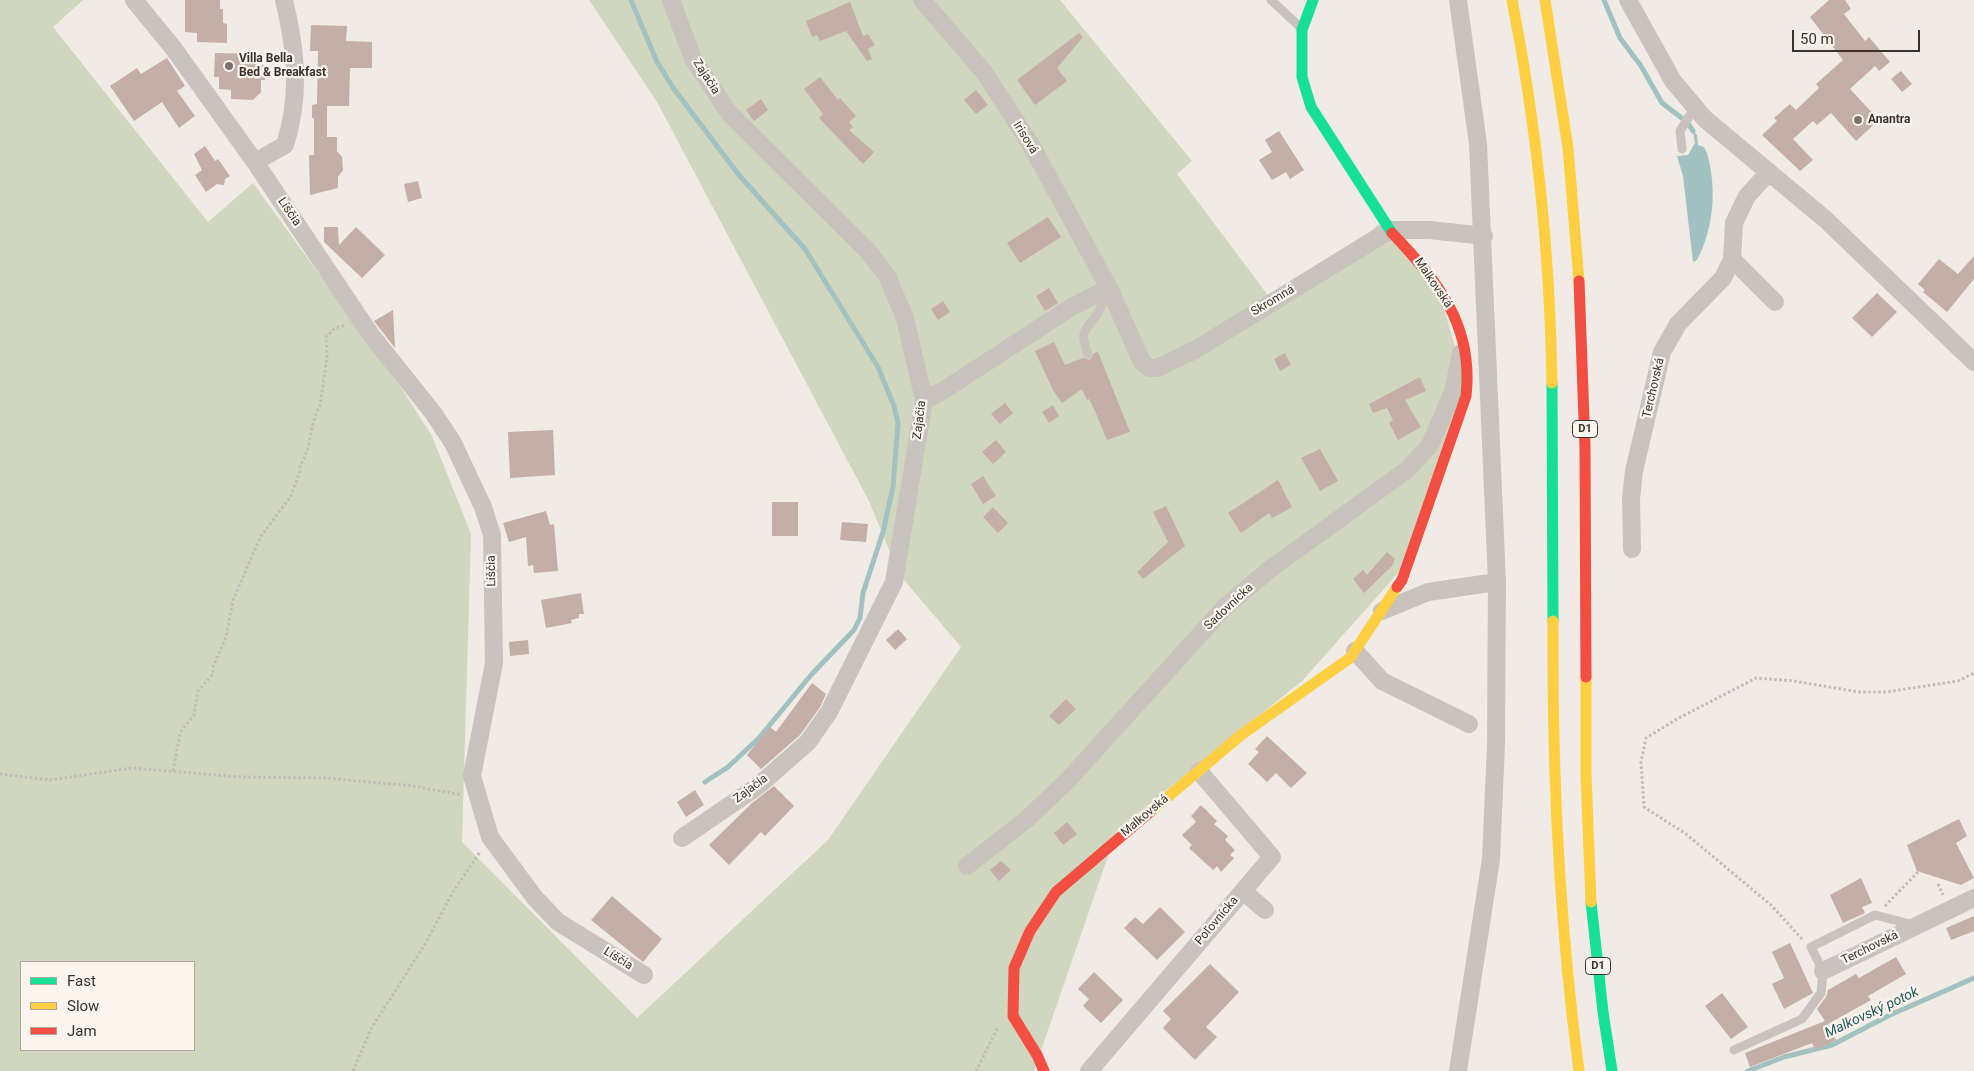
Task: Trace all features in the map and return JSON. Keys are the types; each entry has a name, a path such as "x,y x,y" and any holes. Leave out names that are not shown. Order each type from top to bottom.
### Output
{"main road":[{"name":"Malkovská","path":"1044,1071 1037,1055 1013,1016 1014,968 1030,931 1056,892 1241,735 1350,658 1402,580 1466,396 1469,371 1464,341 1446,301 1422,264 1390,230 1311,107 1302,77 1302,30 1313,0"},
{"name":"D1","path":"1512,0 1538,150 1550,289 1554,460 1554,716 1559,888 1564,951 1579,1071"},
{"name":"D1","path":"1544,0 1564,108 1573,180 1581,275 1585,381 1586,698 1589,860 1599,979 1612,1071"}],"street":[{"name":"Líščia","path":"134,0 174,48 255,162 361,320 434,414 453,443 483,508 492,535 494,663 472,776 490,837 535,898 558,922 644,975"},
{"path":"255,162 286,145 294,117 294,41 284,0"},
{"name":"Zajačia","path":"672,0 693,59 730,114 868,252 887,276 905,318 924,400 894,582 829,712 808,742 758,786 682,838"},
{"name":"Irisová","path":"922,0 984,72 1030,145 1109,288"},
{"path":"1458,0 1478,144 1484,236 1486,343 1498,582 1496,744 1491,858 1458,1071"},
{"path":"1628,0 1673,81 1693,111 1825,219 1974,362"},
{"name":"Terchovská","path":"1632,549 1631,499 1634,471 1662,352 1678,324 1711,293 1723,278 1732,259 1734,223 1747,196 1769,172"},
{"path":"1390,230 1430,230 1484,236"},
{"name":"Skromná","path":"1109,288 1142,362 1149,368 1157,368 1194,350 1390,230"},
{"path":"1732,259 1775,302"},
{"path":"924,400 941,392 1073,306 1109,288"},
{"name":"Sadovnícka","path":"967,866 1027,818 1067,781 1225,606 1269,570 1408,469 1430,445 1453,392 1464,341"},
{"path":"1382,611 1428,592 1498,582"},
{"path":"1355,650 1382,681 1470,724"},
{"name":"Poľovnícka","path":"1089,1071 1272,856 1199,771"},
{"path":"1242,891 1265,910"},
{"name":"Terchovská","path":"1823,971 1974,898"}],"lane":[{"path":"1271,0 1302,30"},
{"path":"1682,149 1680,131 1693,111"},
{"path":"1088,354 1082,334 1096,315 1109,288"},
{"path":"1734,1050 1802,1019 1821,993 1823,971 1811,947 1875,915"},
{"name":"Terchovská","path":"1875,915 1916,926"}],"path":[{"path":"173,771 180,732 194,715 198,690 213,674 213,667 226,637 233,600 252,554 261,536 291,496 300,466 304,460 313,431 316,411 320,406 328,356 326,337 335,328 361,320"},
{"path":"1811,947 1770,905 1686,834 1644,807 1642,762 1646,738 1677,719 1756,678 1794,681 1859,692 1886,692 1958,681 1974,673"},
{"path":"0,774 50,780 132,768 240,777 326,778 413,786 480,799"},
{"path":"353,1071 371,1029 425,944 454,890 490,837"},
{"path":"1875,915 1918,872"}],"green space":[{"path":"0,0 83,0 53,27 208,222 253,183 398,383 432,436 471,534 462,842 637,1018 828,840 961,647 899,574 869,501 657,102 589,0 1060,0 1192,161 1177,174 1270,298 1365,240 1378,224 1437,284 1465,382 1399,572 1302,681 1117,830 1034,1071 0,1071"}],"water":[{"path":"1693,131 1697,135 1698,145 1704,147 1707,153 1713,194 1707,235 1697,260 1693,262 1683,176 1677,156 1688,155 1695,143"}],"building":[{"path":"185,0 220,0 220,9 223,9 223,23 227,24 227,43 197,42 197,33 185,32"},
{"path":"1829,0 1845,0 1851,9 1844,14 1865,41 1869,37 1890,62 1879,71 1875,66 1850,89 1879,120 1856,141 1831,113 1817,125 1813,121 1793,139 1813,160 1800,171 1762,135 1777,121 1774,118 1790,104 1796,110 1819,88 1816,84 1843,60 1810,17"},
{"path":"850,2 863,36 868,34 875,45 868,49 872,59 867,61 846,31 820,41 817,35 812,37 806,21"},
{"path":"311,25 347,26 346,41 372,42 372,68 350,68 349,106 327,106 327,137 337,137 337,151 342,157 343,170 338,177 338,188 310,195 309,155 314,155 312,105 317,104 318,51 310,51"},
{"path":"1079,33 1083,37 1057,68 1067,81 1035,105 1017,80"},
{"path":"215,53 260,54 260,65 265,65 265,80 261,80 261,92 253,100 231,99 231,90 219,89 219,77 214,77"},
{"path":"167,58 185,86 177,91 195,116 179,128 162,102 134,121 110,86 137,68 141,74"},
{"path":"1901,71 1912,84 1902,92 1891,79"},
{"path":"820,77 838,100 840,98 856,116 849,122 853,127 849,130 874,152 863,164 819,118 823,114 804,89"},
{"path":"976,90 988,105 976,114 964,100"},
{"path":"761,99 768,110 754,121 746,110"},
{"path":"1279,131 1304,170 1290,179 1286,172 1272,180 1259,160 1272,152 1265,140"},
{"path":"205,146 215,161 218,159 230,176 225,179 224,185 217,184 206,192 195,175 202,170 194,154"},
{"path":"418,181 422,198 408,202 404,184"},
{"path":"1048,217 1061,237 1020,263 1007,243"},
{"path":"324,227 338,227 339,245 356,227 385,255 362,278 324,242"},
{"path":"1974,256 1974,279 1947,312 1923,292 1925,290 1918,284 1939,259 1958,274"},
{"path":"1049,288 1058,303 1045,311 1036,296"},
{"path":"1877,293 1897,312 1872,337 1852,318"},
{"path":"943,301 950,312 938,320 931,309"},
{"path":"393,310 395,348 374,321"},
{"path":"1054,342 1065,365 1083,358 1090,360 1094,353 1098,352 1130,432 1107,440 1095,411 1082,389 1062,403 1053,390 1035,351"},
{"path":"1285,353 1291,365 1280,371 1274,359"},
{"path":"1420,377 1426,391 1405,400 1421,427 1398,440 1389,423 1393,420 1387,408 1373,413 1369,404"},
{"path":"1005,403 1013,413 1000,424 991,414"},
{"path":"1053,405 1059,416 1049,423 1042,412"},
{"path":"553,430 555,475 510,478 508,432"},
{"path":"996,440 1006,452 993,464 982,452"},
{"path":"1320,449 1338,481 1320,491 1301,458"},
{"path":"983,476 996,496 983,504 971,484"},
{"path":"1278,480 1292,507 1272,518 1269,513 1241,533 1228,513"},
{"path":"772,502 798,502 798,536 772,536"},
{"path":"1166,506 1185,546 1143,579 1137,572 1168,542 1153,512"},
{"path":"993,507 1008,523 998,533 983,517"},
{"path":"546,511 550,525 554,524 558,571 534,573 533,565 528,566 526,537 509,542 503,523"},
{"path":"842,522 868,524 866,542 840,540"},
{"path":"1387,552 1395,559 1392,566 1364,593 1353,579 1363,570 1367,575"},
{"path":"581,593 584,614 579,614 579,618 571,620 572,623 546,628 541,600"},
{"path":"898,629 907,639 895,650 886,640"},
{"path":"528,640 529,654 510,656 509,642"},
{"path":"812,683 826,694 820,707 800,735 761,769 747,755 770,727 776,732"},
{"path":"1066,699 1076,709 1059,725 1049,716"},
{"path":"1267,736 1307,773 1291,788 1276,773 1267,782 1248,764 1259,752 1255,749"},
{"path":"774,786 794,806 765,836 761,832 729,865 709,845 752,803"},
{"path":"695,790 704,805 686,817 677,802"},
{"path":"1201,805 1217,821 1214,824 1228,836 1225,840 1235,850 1230,855 1234,858 1221,872 1217,866 1213,870 1189,848 1192,845 1182,835 1196,822 1191,816"},
{"path":"1959,819 1967,836 1956,843 1974,878 1961,885 1917,871 1907,845"},
{"path":"1067,822 1077,834 1063,845 1054,833"},
{"path":"1001,861 1011,870 999,881 990,870"},
{"path":"1861,878 1872,903 1862,907 1865,913 1843,923 1830,895"},
{"path":"612,896 662,939 643,962 591,920"},
{"path":"1160,907 1185,932 1157,960 1124,928 1135,917 1143,924"},
{"path":"1974,916 1974,931 1951,940 1946,928"},
{"path":"1790,943 1813,993 1784,1009 1772,984 1784,978 1772,952"},
{"path":"1896,957 1906,974 1868,996 1871,1000 1828,1024 1836,1040 1816,1050 1812,1043 1750,1067 1745,1053 1825,1021 1817,1009 1826,997 1828,990 1856,974 1859,978"},
{"path":"1210,964 1239,992 1206,1027 1217,1037 1195,1060 1163,1028 1171,1019 1163,1011"},
{"path":"1094,972 1123,1000 1101,1023 1083,1006 1089,999 1078,989"},
{"path":"1722,993 1748,1027 1731,1039 1705,1006"}],"waterway":[{"path":"631,0 657,62 674,89 738,174 805,249 878,367 894,406 898,423 893,487 883,532 863,593 860,618 854,630 811,675 759,738 728,767 705,782"},
{"path":"1604,0 1620,38 1641,66 1662,103 1687,122 1693,131"},
{"name":"Malkovský potok","path":"1748,1071 1784,1057 1832,1045 1890,1015 1974,978"}],"traffic: fast":[{"path":"1313,0 1302,30 1302,77 1311,107 1392,233"},
{"path":"1552,383 1553,621"},
{"path":"1591,902 1603,1012 1612,1071"}],"traffic: slow":[{"path":"1512,0 1529,95 1541,190 1551,334 1552,383"},
{"path":"1545,0 1568,148 1579,281"},
{"path":"1150,812 1241,735 1350,658 1397,587"},
{"path":"1553,621 1558,847 1566,959 1579,1071"},
{"path":"1586,677 1586,775 1591,902"}],"traffic: jam":[{"path":"1392,233 1424,269 1438,287 1449,306 1458,326 1464,348 1467,371 1466,396 1402,580 1397,587"},
{"path":"1579,281 1585,447 1586,677"},
{"path":"1044,1071 1037,1055 1013,1016 1014,968 1030,931 1056,892 1150,812"}],"place":[{"name":"Villa Bella Bed & Breakfast","path":"229,66"},
{"name":"Anantra","path":"1858,120"}]}
